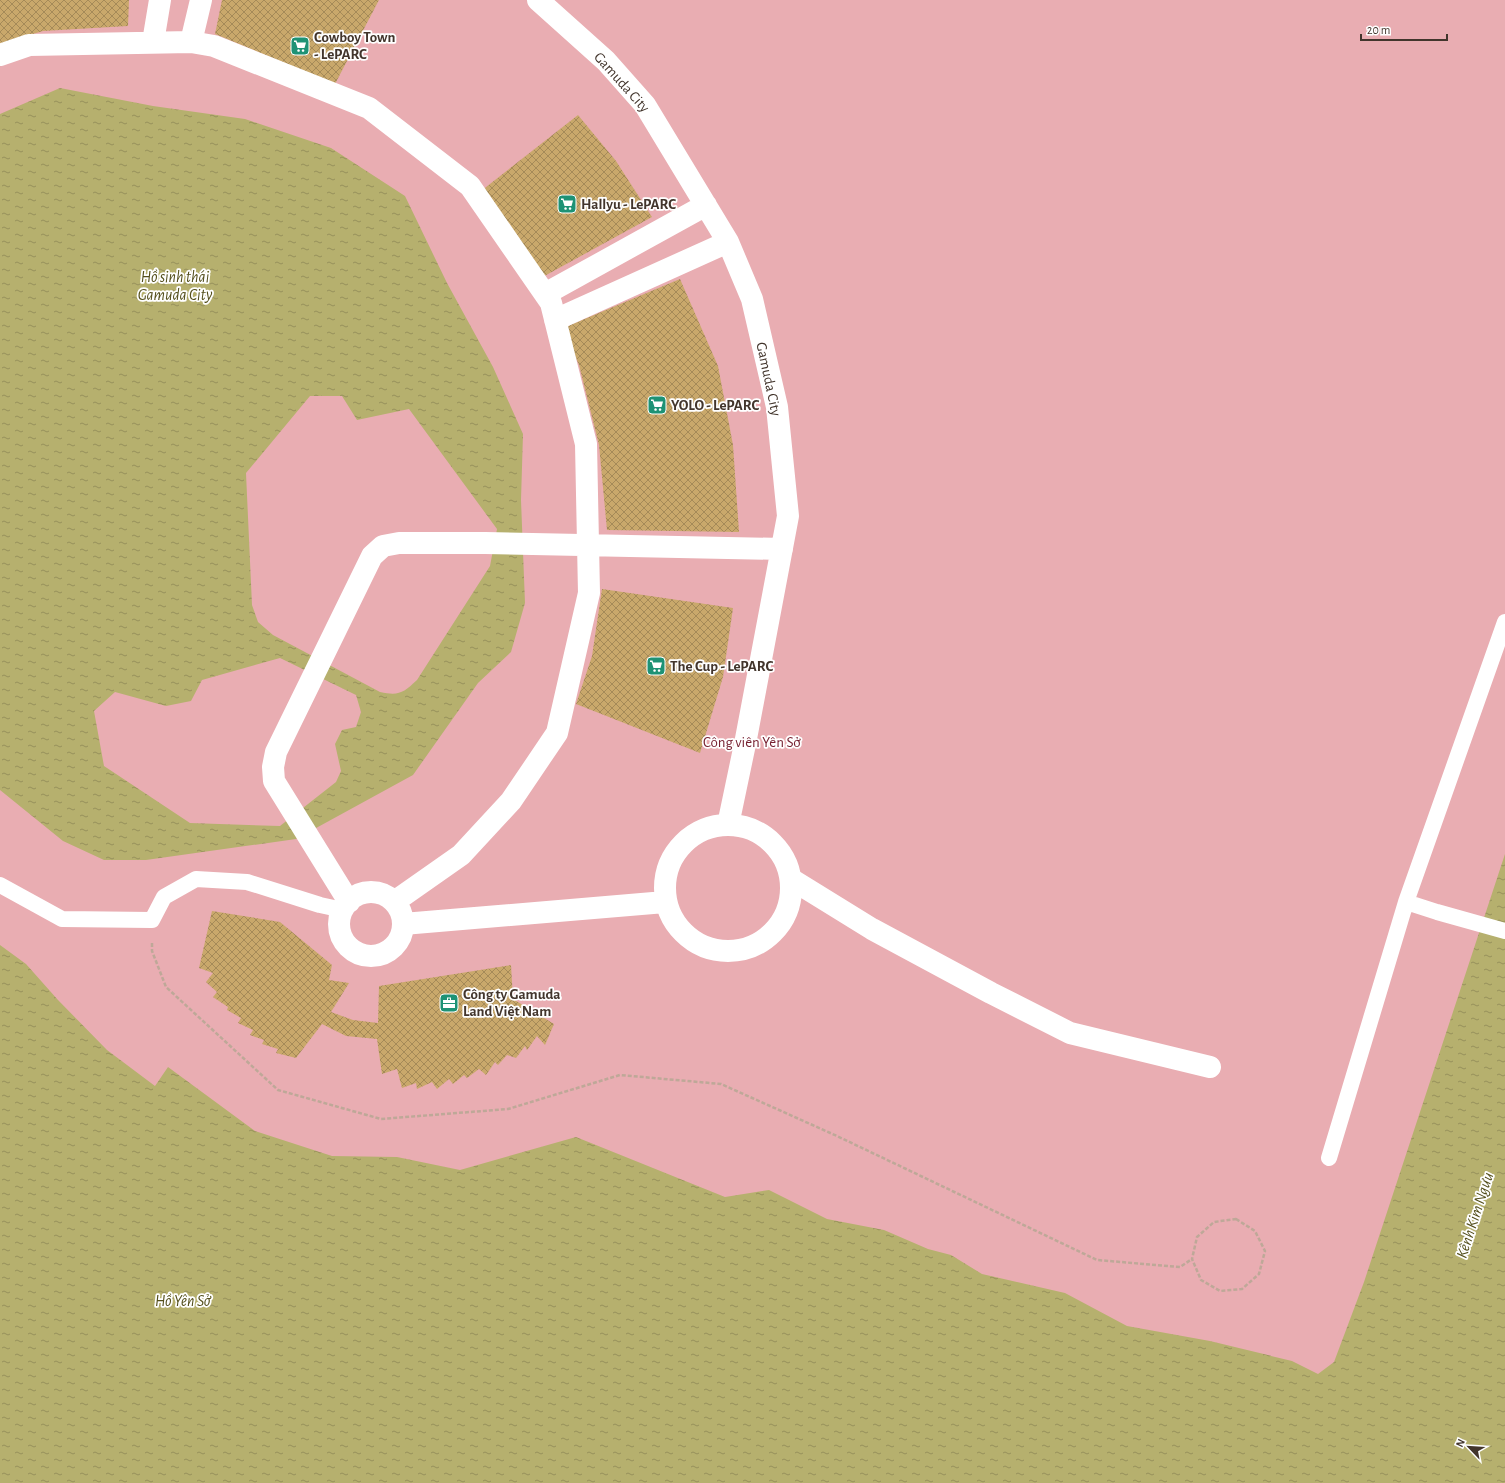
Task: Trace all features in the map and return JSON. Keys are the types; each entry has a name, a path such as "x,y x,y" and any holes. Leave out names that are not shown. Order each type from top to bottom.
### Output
{"street":[{"path":"153,42 160,0"},
{"path":"191,42 201,0"},
{"name":"Gamuda City","path":"538,0 606,61 645,105 728,242 752,299 777,407 788,516 745,744 728,824"},
{"path":"0,56 29,45 191,42 214,46 369,108 470,186 551,303 586,444 589,593 557,733 511,800 461,855 394,902"},
{"path":"545,294 706,205"},
{"path":"555,320 728,242"},
{"path":"346,906 310,840 274,781 273,767 276,752 372,556 383,546 399,543 485,543 782,549"},
{"path":"728,824 743,826 770,840 780,851 787,864 791,879 791,896 787,911 779,926 768,938 754,947 739,951 722,952 707,949 692,941 677,926 671,917 665,902 664,886 667,870 674,855 684,842 696,833 711,827 728,824"},
{"path":"791,879 872,929 991,993 1070,1033 1210,1066"},
{"path":"366,893 376,893 386,896 394,902 402,916 403,924 401,935 396,944 389,951 379,955 369,956 359,954 343,941 340,930 340,920 346,906 357,896 366,893"},
{"path":"403,924 665,902"}],"lane":[{"path":"1329,1158 1406,902 1505,622"},
{"path":"0,885 62,919 152,920 164,897 196,879 247,882 320,905 346,906"},
{"path":"1406,902 1505,931"}],"path":[{"path":"152,920 152,951 166,987 278,1090 381,1119 508,1109 620,1075 721,1084 837,1136 1097,1260 1180,1267 1192,1259 1197,1237 1214,1222 1236,1219 1255,1231 1264,1252 1259,1274 1242,1289 1220,1291 1201,1280 1192,1259"}],"green space":[{"name":"Công viên Yên Sở","path":"0,0 1505,0 1505,1483 0,1483"}],"water":[{"name":"Hồ sinh thái Gamuda City","path":"60,88 153,106 245,119 331,148 405,196 447,283 493,367 523,434 521,500 525,603 511,652 478,683 413,775 296,839 146,860 104,860 63,841 0,790 0,114","holes":["310,396 342,396 357,420 409,409 497,529 490,566 417,680 404,691 392,694 380,692 273,635 258,622 252,605 246,473","280,658 356,695 361,712 356,727 342,730 335,744 341,771 336,782 280,826 190,823 104,766 94,711 115,692 166,706 191,701 202,680"]},
{"name":"Hồ Yên Sở","path":"1505,854 1505,1483 0,1483 0,945 26,964 58,1000 107,1050 155,1086 168,1067 255,1131 332,1156 397,1157 460,1170 576,1137 725,1197 769,1190 827,1219 884,1230 928,1249 951,1255 982,1274 1065,1293 1127,1326 1210,1341 1292,1361 1318,1374 1334,1362 1364,1282"}],"building":[{"path":"0,0 129,0 128,26 43,31 0,44"},
{"name":"Cowboy Town - LePARC","path":"222,0 379,0 335,84 215,34"},
{"name":"Hallyu - LePARC","path":"578,115 616,161 652,217 539,279 481,191"},
{"name":"YOLO - LePARC","path":"680,279 718,366 733,445 739,532 607,530 599,445 579,365 563,328"},
{"name":"The Cup - LePARC","path":"602,589 733,608 723,677 700,753 576,704 592,656"},
{"name":"Công ty Gamuda Land Việt Nam","path":"212,911 280,922 332,965 329,980 349,983 331,1012 353,1020 378,1023 379,986 511,965 513,999 554,1024 545,1045 537,1036 527,1050 525,1046 516,1058 507,1055 498,1065 495,1062 486,1075 479,1069 467,1078 464,1075 453,1084 449,1079 437,1089 432,1082 417,1089 416,1083 402,1088 397,1069 382,1074 377,1039 346,1036 322,1024 296,1058 276,1053 278,1049 262,1044 264,1040 250,1035 253,1030 238,1023 241,1018 227,1010 228,1007 213,997 217,992 206,982 213,973 199,968"}],"place":[{"name":"Cowboy Town - LePARC","path":"300,46"},
{"name":"Hallyu - LePARC","path":"567,204"},
{"name":"YOLO - LePARC","path":"657,405"},
{"name":"The Cup - LePARC","path":"656,666"},
{"name":"Công ty Gamuda Land Việt Nam","path":"449,1003"}],"water label":[{"name":"Kênh Kim Ngưu","path":"1474,1215"}]}
